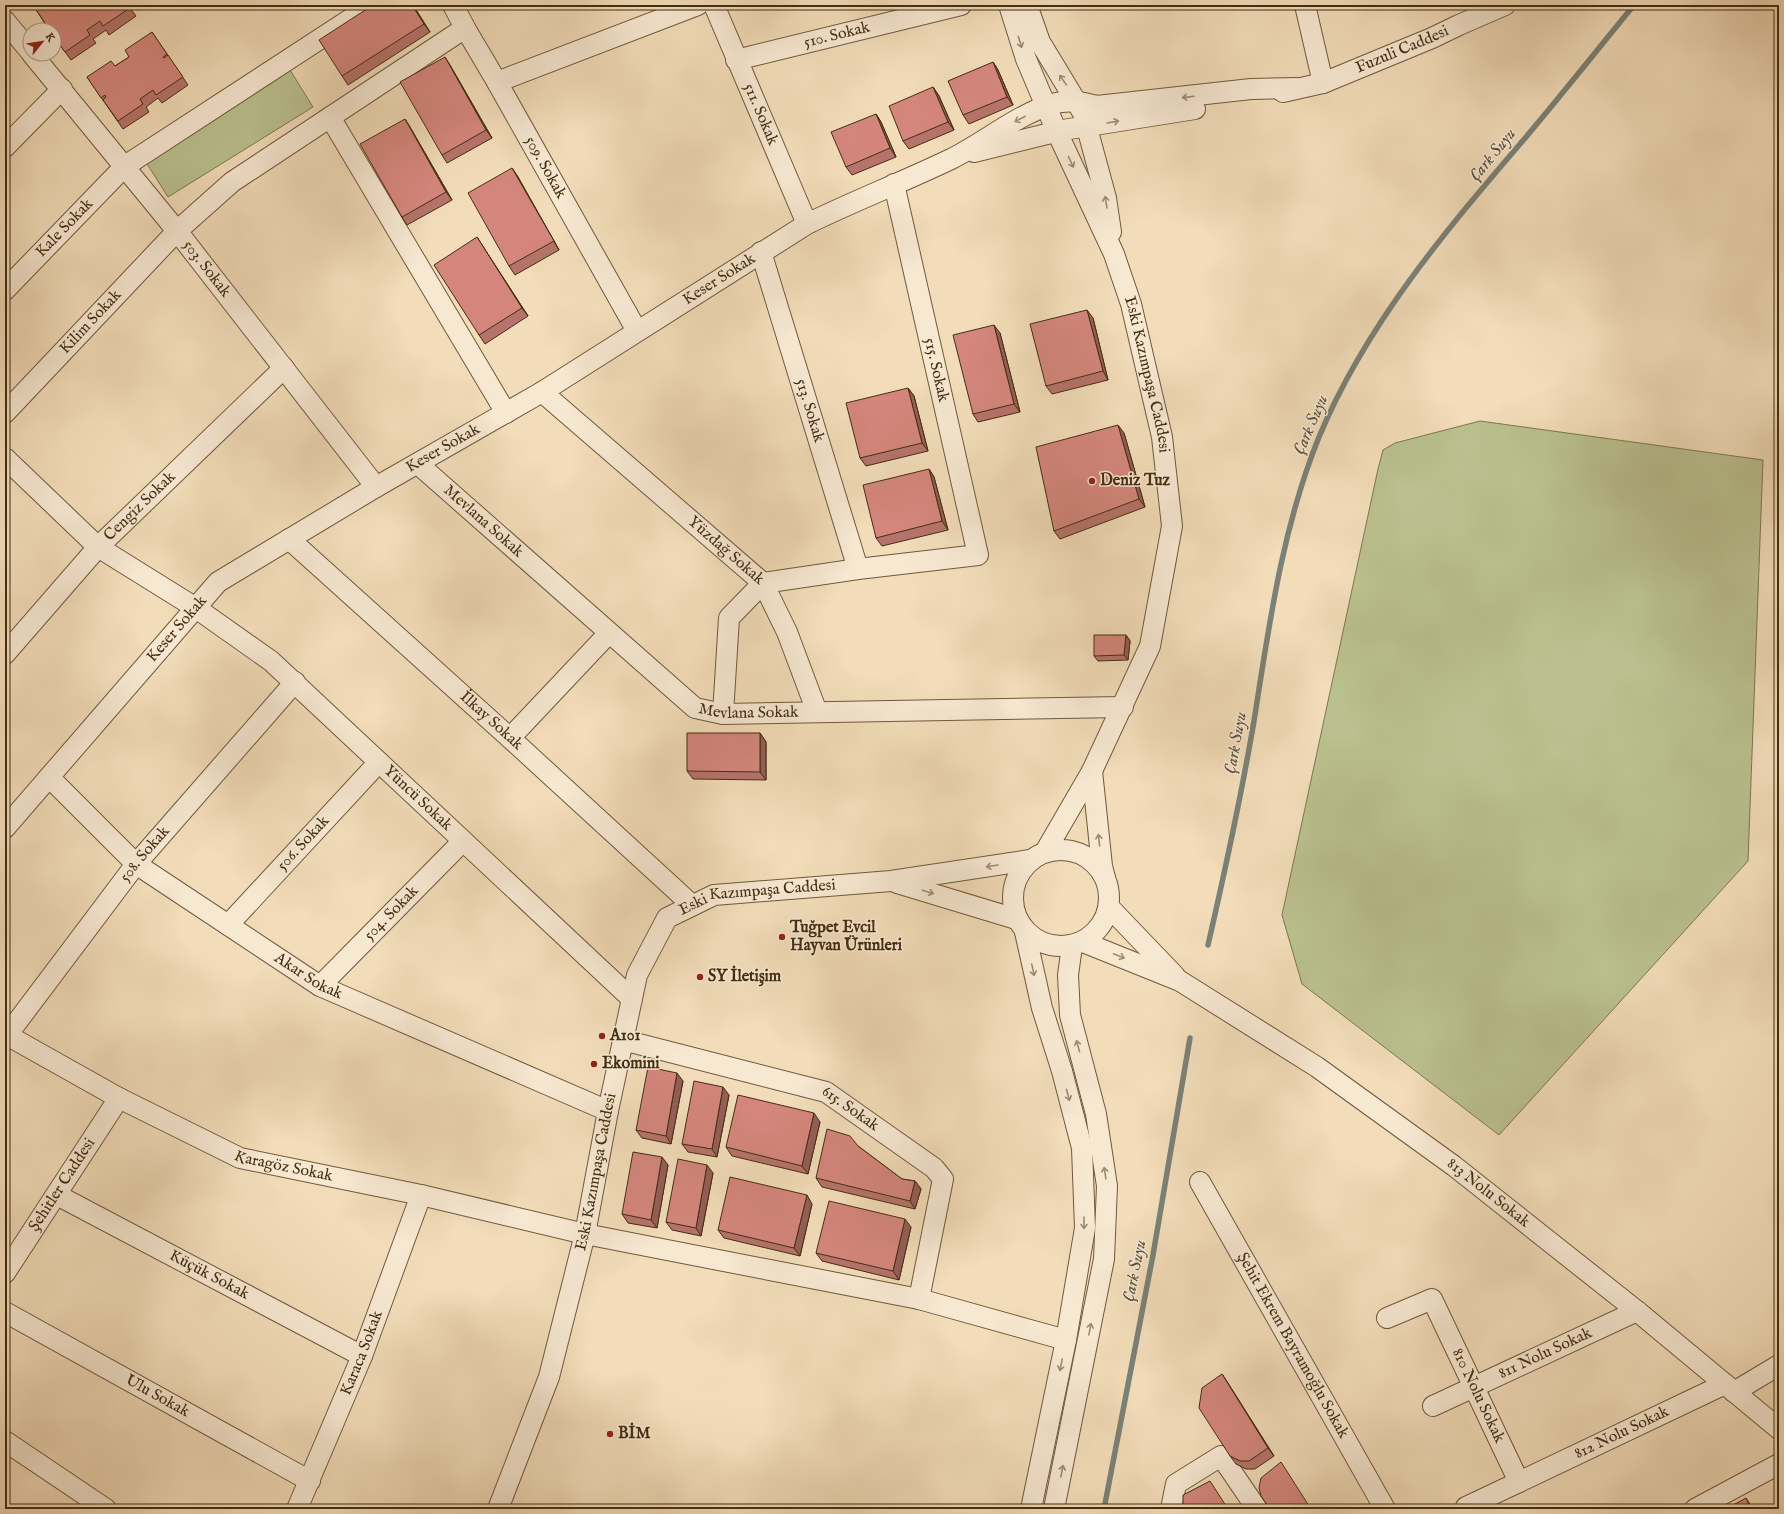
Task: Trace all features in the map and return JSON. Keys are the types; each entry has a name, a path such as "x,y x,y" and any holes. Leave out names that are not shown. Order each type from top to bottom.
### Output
{"street":[{"name":"Kale Sokak","path":"5,290 125,166 372,5"},
{"name":"509. Sokak","path":"454,5 465,28 637,331"},
{"path":"497,82 698,5"},
{"name":"511. Sokak","path":"714,5 736,60 807,224"},
{"name":"510. Sokak","path":"736,60 961,5"},
{"name":"Eski Kazımpaşa Caddesi","path":"498,1509 549,1377 585,1234 608,1111 637,975 667,918 714,895 891,881 1038,856 1092,771 1150,646 1172,526 1162,437 1130,304 1114,254 1056,132 1026,59 1009,5"},
{"name":"Eski Kazımpaşa Caddesi","path":"1027,5 1040,42 1083,113 1106,198 1114,254"},
{"path":"1305,5 1323,82"},
{"name":"Fuzuli Caddesi","path":"1296,88 1323,82 1432,38 1505,5"},
{"path":"5,21 22,41"},
{"name":"Kilim Sokak","path":"5,413 177,231 232,182 465,28"},
{"name":"503. Sokak","path":"39,62 177,231 376,487"},
{"path":"952,158 1001,129 1046,107 1063,101 1077,101 1097,106 1251,89 1296,88"},
{"path":"952,158 1056,132 1256,100 1296,88"},
{"path":"5,147 62,89"},
{"path":"330,117 506,413"},
{"name":"Keser Sokak","path":"5,828 218,582 376,487 542,392 807,224 952,158"},
{"name":"515. Sokak","path":"894,184 978,555"},
{"name":"513. Sokak","path":"761,252 858,569"},
{"name":"Cengiz Sokak","path":"5,654 98,547 284,368"},
{"name":"Yüzdağ Sokak","path":"542,392 763,583 858,569 978,555"},
{"name":"Yüncü Sokak","path":"5,458 98,547 196,608 271,661 632,999"},
{"name":"Mevlana Sokak","path":"418,464 695,708 723,714 1123,707"},
{"name":"İlkay Sokak","path":"289,539 510,738 692,905"},
{"path":"723,714 729,618 763,583 787,632 817,712"},
{"path":"510,738 609,633"},
{"name":"508. Sokak","path":"6,1036 136,864 294,682"},
{"name":"506. Sokak","path":"228,925 379,762"},
{"path":"1021,925 1039,942 1055,947 1077,944 1095,933 1104,921 1108,907 1109,892 1102,866 1092,771"},
{"name":"Akar Sokak","path":"49,778 136,864 320,986 608,1111"},
{"name":"504. Sokak","path":"320,986 463,841"},
{"path":"1032,1509 1066,1340 1085,1228 1082,1148 1062,1071 1042,1008 1021,925 1012,903 1013,887 1020,872 1038,856 1059,850 1073,851 1086,857 1097,866 1105,879"},
{"name":"Eski Kazımpaşa Caddesi","path":"891,881 1021,925"},
{"path":"1108,907 1180,981"},
{"path":"1077,944 1180,981"},
{"path":"1054,1509 1104,1259 1107,1193 1096,1114 1070,1015 1068,975 1077,944"},
{"name":"813 Nolu Sokak","path":"1180,981 1330,1076 1454,1166 1637,1311 1779,1429"},
{"name":"Karagöz Sokak","path":"6,1036 119,1098 240,1158 421,1195 585,1234"},
{"name":"615. Sokak","path":"623,1040 826,1092 934,1168 943,1179 918,1300"},
{"name":"Şehitler Caddesi","path":"5,1273 119,1098"},
{"name":"Şehit Ekrem Bayramoğlu Sokak","path":"1200,1182 1385,1509"},
{"name":"Küçük Sokak","path":"56,1195 362,1356"},
{"name":"Karaca Sokak","path":"298,1509 362,1356 421,1195"},
{"path":"585,1234 918,1300 1066,1340"},
{"name":"810 Nolu Sokak","path":"1387,1318 1432,1299 1518,1482"},
{"name":"811 Nolu Sokak","path":"1433,1406 1637,1311"},
{"name":"Ulu Sokak","path":"5,1312 310,1481"},
{"name":"812 Nolu Sokak","path":"1518,1482 1779,1365"},
{"path":"5,1441 106,1509"},
{"path":"1171,1509 1176,1484 1221,1456 1257,1509"},
{"path":"1695,1509 1779,1464"},
{"path":"1466,1509 1466,1507 1518,1482"}],"green space":[{"path":"290,70 313,107 168,197 144,159 200,127"},
{"path":"1480,421 1763,460 1748,861 1499,1135 1302,984 1282,915 1383,450 1395,443"}],"building":[{"path":"40,5 128,5 130,8 103,26 100,21 87,30 90,35 65,52 62,48 62,22 44,22 35,8"},
{"path":"373,5 412,5 424,24 342,76 319,40"},
{"path":"152,32 167,54 163,57 164,58 168,55 183,77 156,95 153,90 140,99 143,104 118,121 103,100 106,97 105,95 101,98 87,77 111,61 115,66 129,57 125,50"},
{"path":"445,57 486,130 442,155 400,82"},
{"path":"993,62 1007,97 963,115 948,81"},
{"path":"933,87 948,122 903,141 889,106"},
{"path":"876,114 890,148 846,167 831,132"},
{"path":"405,119 446,192 402,217 360,144"},
{"path":"512,168 554,241 509,266 468,193"},
{"path":"477,237 522,308 479,335 434,265"},
{"path":"1087,310 1103,371 1046,386 1030,324"},
{"path":"994,325 1014,404 973,414 953,335"},
{"path":"908,388 922,443 860,458 846,403"},
{"name":"Deniz Tuz","path":"1118,425 1139,499 1054,531 1036,447"},
{"path":"929,469 942,521 876,538 863,485"},
{"path":"1094,635 1126,635 1124,655 1094,656"},
{"path":"687,733 760,733 760,772 687,771"},
{"path":"648,1067 677,1073 666,1136 636,1130"},
{"path":"694,1081 723,1087 712,1149 682,1144"},
{"path":"738,1095 814,1113 802,1166 726,1147"},
{"path":"827,1129 850,1136 858,1146 902,1179 915,1181 910,1201 816,1178"},
{"path":"633,1152 662,1157 651,1220 622,1214"},
{"path":"678,1159 707,1165 696,1228 666,1222"},
{"path":"730,1177 807,1195 794,1248 718,1230"},
{"path":"829,1201 905,1219 893,1271 816,1253"},
{"path":"1222,1374 1268,1448 1249,1461 1240,1461 1230,1456 1199,1408 1202,1388"},
{"path":"1281,1462 1311,1509 1270,1509 1261,1496 1259,1488 1261,1478"},
{"path":"1210,1481 1228,1509 1183,1509 1183,1495"},
{"path":"1746,1498 1751,1509 1726,1509"}],"waterway":[{"name":"Çark Suyu","path":"1208,945 1244,778 1271,613 1286,542 1306,471 1319,437 1338,395 1360,355 1410,279 1467,207 1634,5"},
{"name":"Çark Suyu","path":"1104,1509 1153,1255 1190,1038"}],"place":[{"name":"Deniz Tuz","path":"1092,481"},
{"name":"Tuğpet Evcil Hayvan Ürünleri","path":"782,937"},
{"name":"SY İletişim","path":"700,977"},
{"name":"A101","path":"602,1036"},
{"name":"Ekomini","path":"594,1064"},
{"name":"BİM","path":"610,1434"}]}
